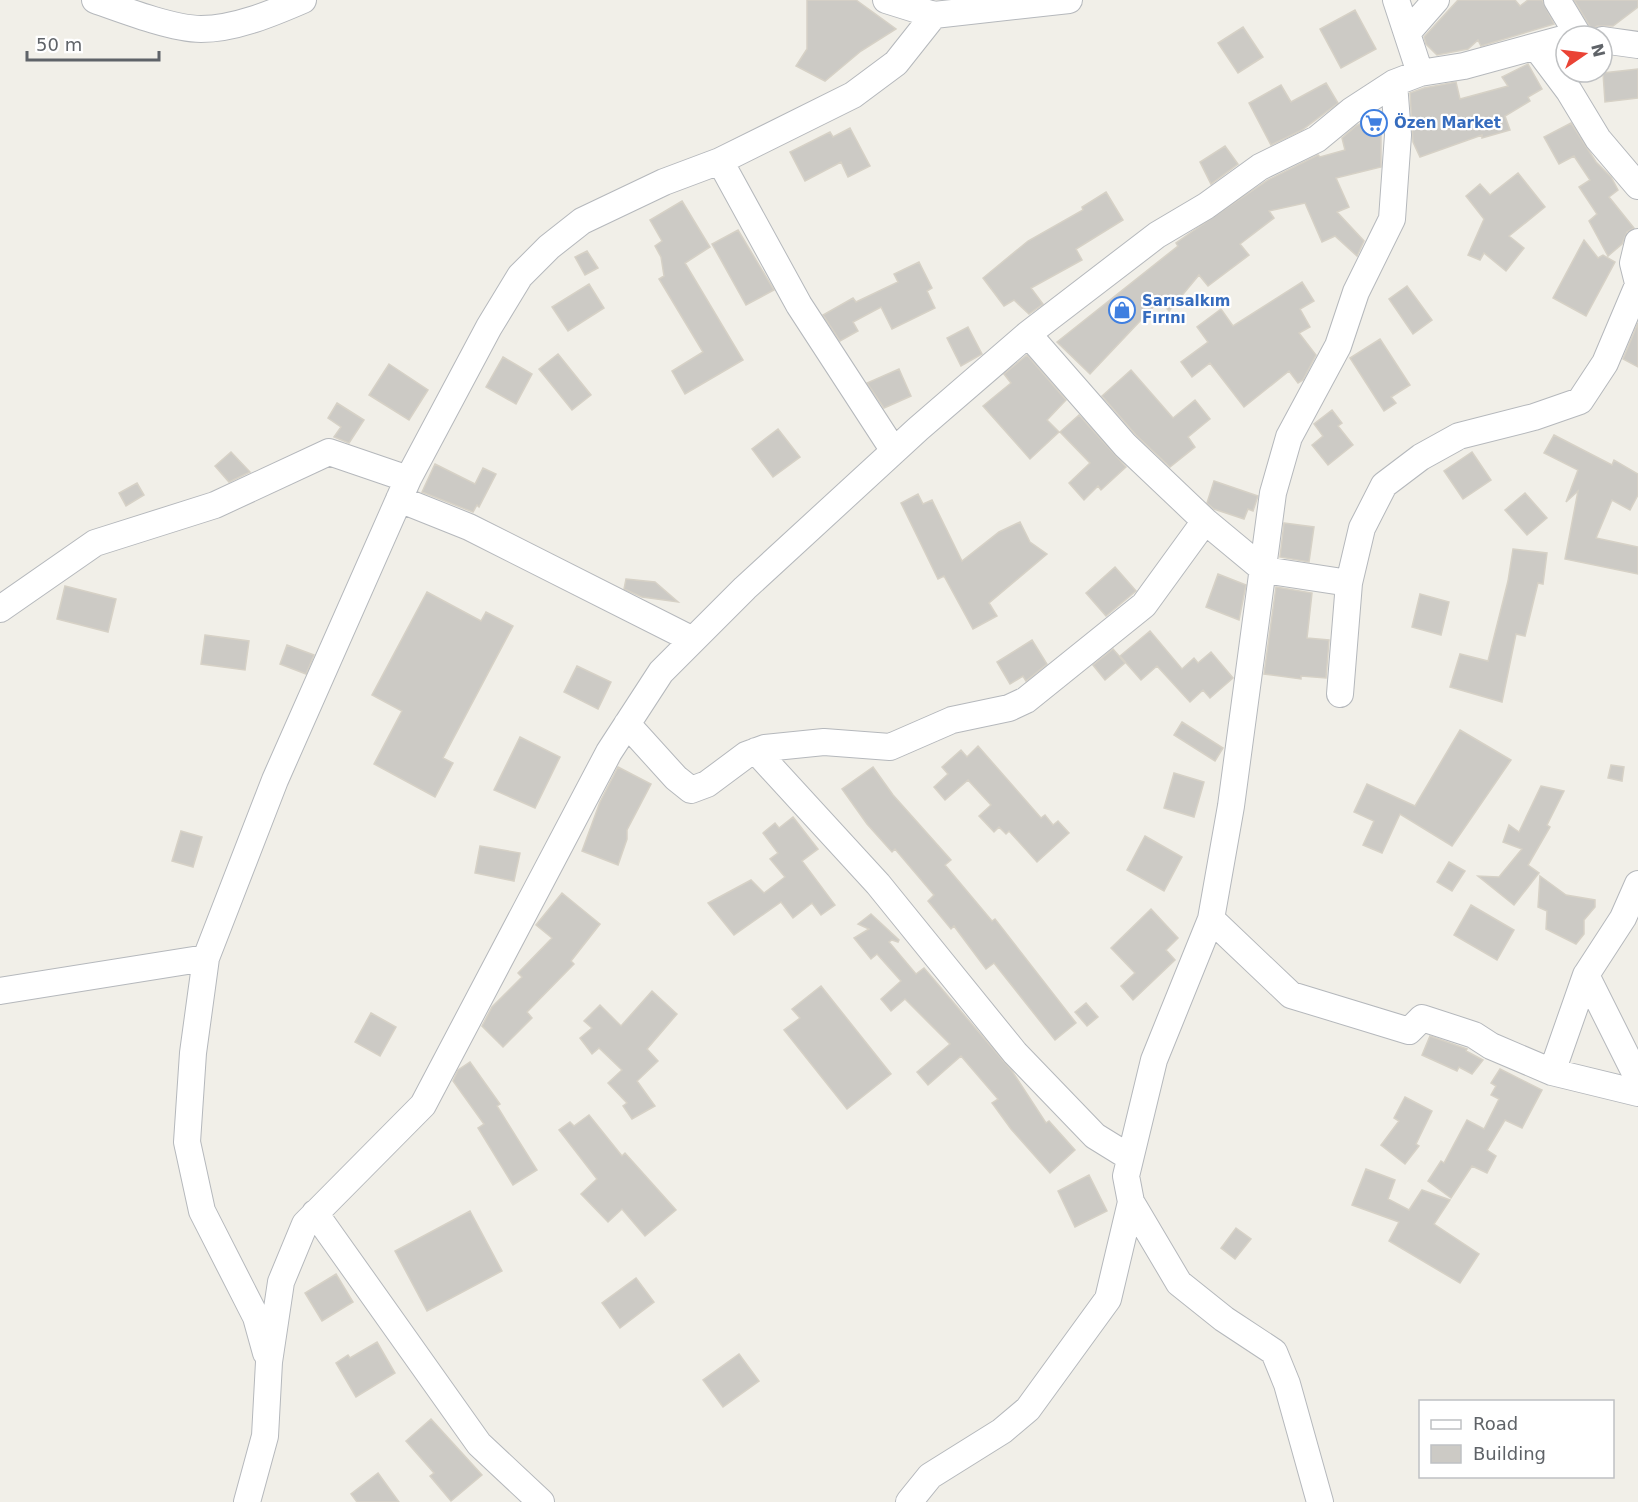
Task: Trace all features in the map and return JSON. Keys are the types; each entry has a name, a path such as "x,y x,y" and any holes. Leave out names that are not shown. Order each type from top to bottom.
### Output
{"street":[{"path":"95,0 147,18 201,29 258,19 303,0"},
{"path":"886,0 934,15 961,7 1069,0"},
{"path":"1396,0 1420,73"},
{"path":"1408,32 1436,0"},
{"path":"1557,0 1572,24"},
{"path":"269,1362 256,1317 202,1211 187,1142 193,1053 206,958 275,780 403,489 489,327 520,276 549,248 582,221 664,182 720,161 853,95 896,63 934,15"},
{"path":"1614,42 1638,45"},
{"path":"247,1502 265,1436 269,1362 281,1282 305,1224 423,1105 603,763 662,672 746,588 894,451 1028,334 1156,235 1206,206 1260,167 1317,139 1351,111 1394,83 1420,73 1464,66 1554,43"},
{"path":"1536,47 1569,91 1598,139 1638,186"},
{"path":"1320,1502 1287,1384 1274,1352 1224,1319 1179,1283 1131,1202 1126,1176 1154,1060 1210,919 1231,806 1273,493 1289,437 1338,346 1356,292 1392,219 1398,135 1394,83"},
{"path":"720,161 799,305 894,451"},
{"path":"1340,693 1350,583 1362,528 1384,485 1421,458 1459,436 1534,417 1580,401 1605,363 1638,284 1633,263 1638,242"},
{"path":"1028,334 1125,445 1205,520 1264,570 1350,583"},
{"path":"0,609 95,543 215,505 329,452 403,489 469,527 693,640"},
{"path":"627,724 676,778 691,790 707,784 746,755 756,751 824,742 890,747 952,720 1009,708 1026,700 1144,605 1205,520"},
{"path":"756,751 878,884 1015,1053 1095,1136 1129,1157"},
{"path":"1552,1072 1586,975 1623,918 1638,884"},
{"path":"1210,919 1291,995 1409,1031 1422,1018 1474,1035 1491,1046 1552,1072 1638,1093"},
{"path":"0,991 206,958"},
{"path":"1586,975 1638,1079"},
{"path":"909,1502 930,1476 1002,1431 1028,1409 1108,1299 1131,1202"},
{"path":"315,1213 479,1444 541,1502"}],"building":[{"path":"807,0 856,0 896,29 861,51 825,81 796,66 807,49"},
{"path":"1458,0 1515,0 1520,6 1528,0 1542,0 1554,24 1481,46 1478,40 1468,49 1437,55 1426,44 1424,37"},
{"path":"1574,0 1638,0 1638,7 1614,25 1588,24"},
{"path":"1355,10 1376,49 1341,68 1320,29"},
{"path":"1243,27 1263,57 1238,73 1218,43"},
{"path":"1528,64 1542,89 1528,97 1530,101 1505,116 1510,130 1482,138 1482,135 1420,157 1413,142 1410,93 1456,82 1460,99 1508,86 1502,77"},
{"path":"1638,69 1638,98 1605,102 1604,84 1614,84 1614,72"},
{"path":"1326,83 1338,103 1302,130 1271,145 1249,103 1281,85 1291,102"},
{"path":"1381,114 1381,167 1336,178 1349,207 1337,212 1364,241 1357,256 1335,236 1322,242 1305,203 1269,211 1274,218 1240,244 1249,255 1208,286 1199,275 1169,311 1160,300 1090,374 1057,342 1178,246 1176,243 1190,233 1268,180 1318,155 1320,157 1345,150 1342,138 1356,126"},
{"path":"1571,123 1596,162 1611,177 1618,190 1609,197 1634,228 1627,232 1622,244 1608,256 1589,221 1597,214 1579,187 1590,180 1574,156 1559,164 1544,137"},
{"path":"850,128 870,166 848,177 841,162 805,181 790,152 830,132 833,137"},
{"path":"1225,146 1238,164 1211,184 1200,162"},
{"path":"1518,173 1545,207 1509,236 1524,248 1506,271 1484,253 1480,260 1468,255 1484,219 1466,196 1480,184 1490,195"},
{"path":"1106,192 1123,220 1076,249 1082,260 1031,288 1043,304 1029,314 1014,300 1004,306 983,278 1028,241 1083,210 1082,207"},
{"path":"682,201 710,247 685,263 743,360 685,394 672,371 703,352 659,279 664,276 661,257 655,246 662,241 650,220"},
{"path":"738,230 774,290 746,305 712,244"},
{"path":"1584,240 1598,258 1603,255 1615,262 1586,316 1553,298"},
{"path":"587,251 598,268 585,275 575,257"},
{"path":"919,262 932,288 927,291 935,308 892,329 881,307 853,322 858,331 840,341 823,315 853,298 856,302 898,282 894,274"},
{"path":"1302,282 1314,301 1300,309 1310,327 1299,333 1316,355 1303,380 1298,383 1289,371 1244,407 1210,363 1192,377 1181,362 1208,342 1197,327 1221,309 1233,326"},
{"path":"589,284 604,308 568,331 552,307"},
{"path":"1407,286 1432,320 1413,334 1389,299"},
{"path":"1638,323 1638,367 1623,359"},
{"path":"968,327 982,354 961,366 947,338"},
{"path":"1380,339 1410,385 1391,397 1396,403 1384,411 1350,358"},
{"path":"558,354 591,395 572,410 539,369"},
{"path":"1027,355 1066,400 1047,420 1059,432 1030,459 983,406 1011,383 1004,374"},
{"path":"503,357 532,374 516,404 486,387"},
{"path":"389,364 428,390 409,420 369,395"},
{"path":"899,369 911,396 884,408 867,383"},
{"path":"1131,370 1173,418 1195,400 1210,419 1188,437 1195,447 1170,467 1136,435 1102,396"},
{"path":"337,403 364,420 349,443 334,437 341,427 328,418"},
{"path":"1332,410 1342,423 1338,426 1353,445 1328,465 1312,445 1323,436 1314,424"},
{"path":"1079,415 1126,467 1101,490 1098,486 1084,500 1069,483 1090,463 1060,432"},
{"path":"778,429 800,457 773,477 752,449"},
{"path":"1554,435 1612,465 1614,460 1638,474 1638,495 1630,510 1612,500 1596,538 1638,547 1638,574 1565,559 1578,491 1566,502 1578,470 1544,453"},
{"path":"231,452 250,472 229,482 215,466"},
{"path":"1472,452 1491,480 1463,499 1444,471"},
{"path":"435,464 475,484 483,468 496,474 479,507 477,505 473,512 422,492"},
{"path":"1214,481 1258,496 1253,511 1248,509 1244,519 1214,509 1207,503"},
{"path":"137,483 144,495 126,506 119,493"},
{"path":"1525,493 1547,518 1527,535 1505,510"},
{"path":"918,494 923,504 932,500 962,561 999,532 1020,522 1030,542 1047,554 989,603 997,616 973,629 944,576 938,579 901,503"},
{"path":"1284,523 1314,527 1309,562 1280,557"},
{"path":"1513,549 1547,553 1543,584 1538,583 1525,636 1516,634 1502,702 1450,687 1460,654 1488,661 1508,581"},
{"path":"1115,567 1136,591 1106,616 1086,593"},
{"path":"1218,574 1246,585 1239,620 1206,607"},
{"path":"626,579 655,582 678,602 642,597 624,589"},
{"path":"65,586 116,599 108,632 57,619"},
{"path":"1276,587 1312,593 1307,638 1329,640 1326,678 1301,676 1301,679 1264,674"},
{"path":"427,592 481,621 486,612 513,626 443,758 453,763 435,797 374,764 402,711 372,695"},
{"path":"1420,594 1449,602 1441,635 1412,627"},
{"path":"1150,631 1182,669 1194,658 1198,663 1211,652 1233,678 1210,698 1203,690 1190,702 1157,666 1141,680 1120,656"},
{"path":"205,635 249,641 245,670 201,664"},
{"path":"1032,640 1047,664 1026,681 1023,676 1010,684 997,662"},
{"path":"287,645 314,655 306,674 280,664"},
{"path":"1113,649 1125,663 1105,680 1093,665"},
{"path":"577,666 611,682 598,709 564,692"},
{"path":"1182,722 1223,748 1215,761 1174,735"},
{"path":"1460,730 1511,760 1452,846 1400,814 1382,853 1363,845 1374,821 1354,812 1367,784 1415,806"},
{"path":"520,737 560,757 535,808 494,790"},
{"path":"978,746 1041,818 1045,815 1053,825 1058,821 1069,833 1037,862 1009,831 1006,834 999,827 994,832 979,816 991,805 968,780 945,800 934,787 948,774 942,767 961,750 967,757"},
{"path":"1611,765 1624,767 1622,781 1608,778"},
{"path":"618,767 651,784 627,830 627,839 618,865 582,851 600,802"},
{"path":"873,767 893,795 951,860 945,865 992,921 995,919 1076,1023 1055,1040 994,963 986,969 954,926 951,929 928,901 934,895 895,849 892,852 867,824 842,789"},
{"path":"1174,773 1204,782 1194,817 1164,808"},
{"path":"1541,786 1564,791 1547,825 1550,827 1528,865 1539,873 1514,905 1478,876 1499,877 1522,849 1503,842 1509,825 1519,832"},
{"path":"793,817 818,849 802,861 835,905 821,915 812,903 793,918 781,902 734,935 708,903 751,880 764,893 785,877 770,859 778,853 763,833 775,823 779,828"},
{"path":"181,831 202,837 193,867 172,861"},
{"path":"1145,836 1182,857 1164,891 1127,870"},
{"path":"480,846 520,853 514,881 475,873"},
{"path":"1449,862 1465,871 1452,891 1437,882"},
{"path":"1540,876 1566,895 1595,900 1595,907 1584,920 1584,934 1576,944 1546,929 1547,911 1538,907"},
{"path":"562,893 600,924 571,961 574,964 527,1012 532,1018 503,1047 482,1026 492,1007 522,977 518,973 552,938 536,925"},
{"path":"1471,905 1514,930 1497,960 1454,935"},
{"path":"1151,909 1178,938 1166,950 1175,960 1133,1000 1121,986 1135,973 1111,948"},
{"path":"871,914 899,940 889,942 916,974 924,968 1012,1071 1046,1123 1049,1121 1075,1150 1050,1173 1011,1129 992,1103 998,1099 961,1056 928,1085 917,1072 950,1044 905,999 891,1011 881,999 901,981 877,954 871,959 854,938 869,929 858,924"},
{"path":"821,986 891,1074 847,1109 784,1030 800,1018 792,1009"},
{"path":"652,991 677,1014 647,1049 658,1061 637,1081 655,1106 632,1119 623,1106 627,1103 608,1083 622,1070 599,1048 592,1054 580,1038 592,1028 584,1021 600,1005 621,1026"},
{"path":"1086,1003 1098,1017 1087,1026 1075,1012"},
{"path":"371,1013 396,1027 380,1056 355,1042"},
{"path":"1430,1036 1467,1049 1466,1051 1483,1060 1472,1074 1459,1067 1457,1071 1422,1055"},
{"path":"470,1062 500,1104 497,1106 537,1170 513,1185 478,1128 484,1124 453,1081 458,1070"},
{"path":"1500,1069 1542,1090 1522,1128 1505,1120 1487,1150 1496,1156 1487,1173 1472,1166 1451,1198 1428,1181 1441,1161 1444,1163 1467,1120 1484,1129 1499,1099 1491,1095 1496,1086 1491,1083"},
{"path":"1405,1097 1432,1111 1416,1144 1419,1146 1405,1164 1381,1145 1399,1121 1394,1118"},
{"path":"589,1115 622,1156 625,1153 676,1210 645,1236 622,1209 608,1222 581,1194 597,1179 559,1130 570,1122 574,1126"},
{"path":"1366,1169 1395,1180 1388,1199 1409,1210 1422,1190 1450,1200 1434,1224 1479,1254 1460,1283 1389,1241 1399,1222 1352,1205"},
{"path":"1089,1175 1107,1211 1075,1227 1058,1191"},
{"path":"470,1211 502,1271 427,1311 395,1251"},
{"path":"1236,1228 1251,1239 1235,1259 1221,1248"},
{"path":"336,1274 353,1302 322,1321 305,1293"},
{"path":"636,1278 654,1302 620,1328 602,1303"},
{"path":"377,1342 395,1373 356,1397 336,1363 348,1355 350,1358"},
{"path":"739,1354 759,1381 723,1407 703,1380"},
{"path":"431,1419 482,1475 451,1501 430,1476 434,1473 406,1441"},
{"path":"378,1473 399,1502 357,1502 351,1494"}],"place":[{"name":"Özen Market","path":"1374,123"},
{"name":"Sarısalkım Fırını","path":"1122,310"}]}
